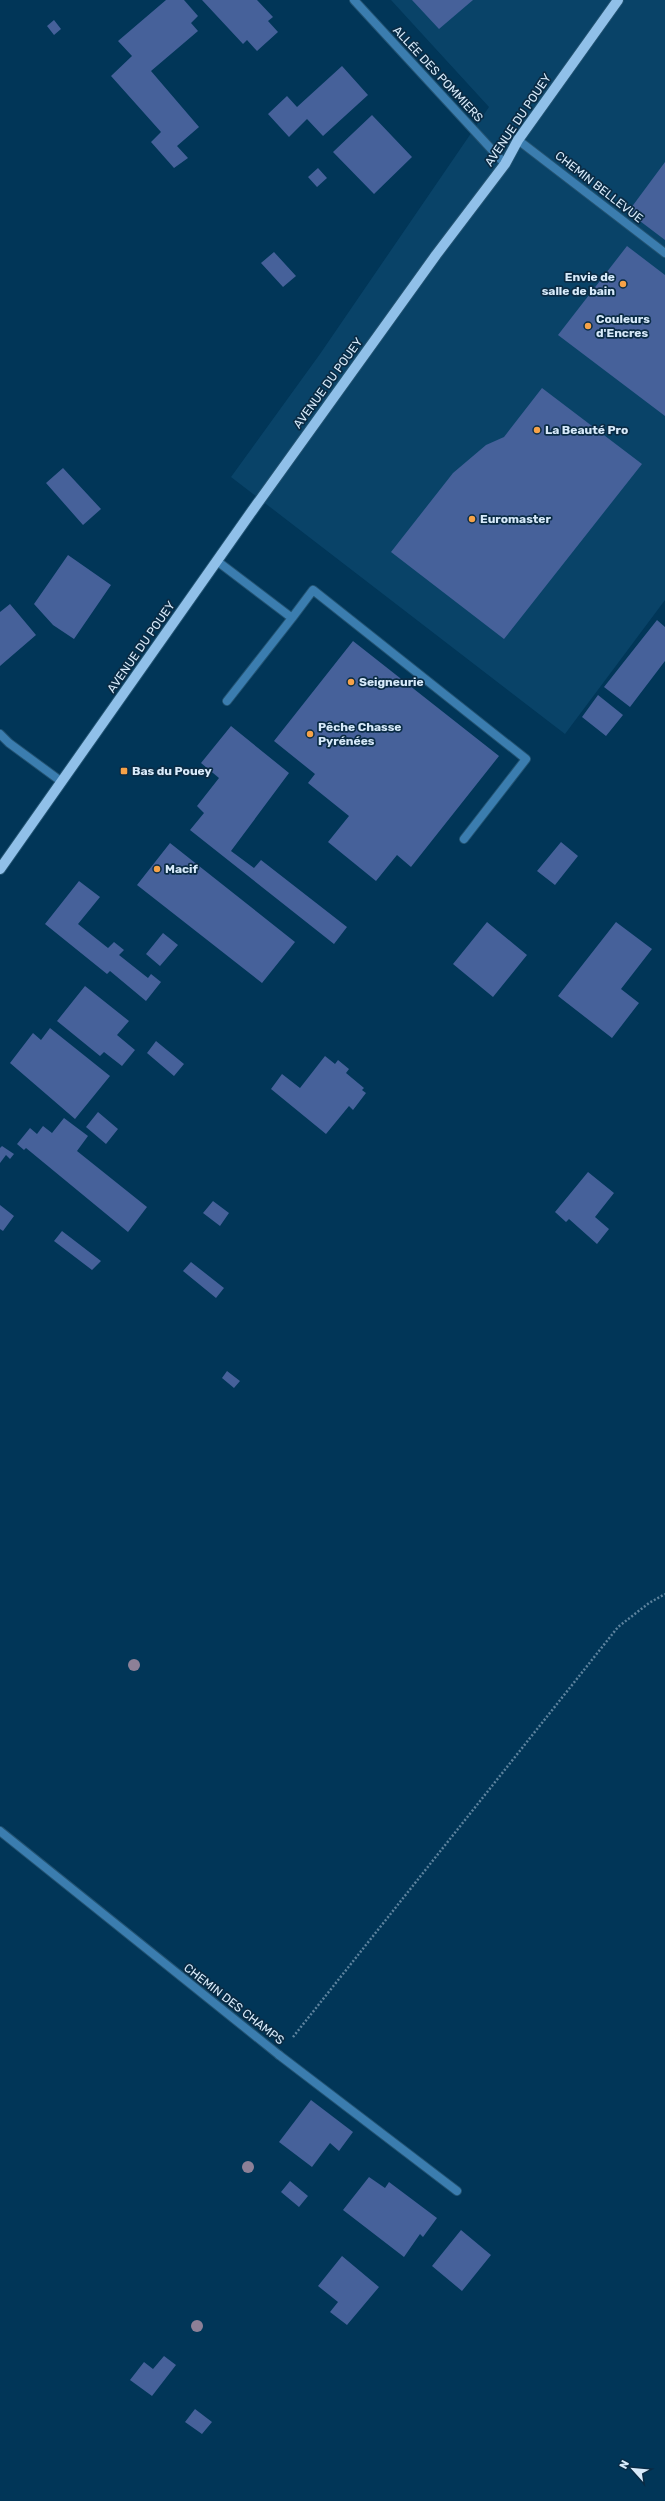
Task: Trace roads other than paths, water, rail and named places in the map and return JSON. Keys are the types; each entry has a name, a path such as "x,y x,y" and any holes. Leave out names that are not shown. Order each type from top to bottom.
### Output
{"main road":[{"name":"AVENUE DU POUEY","path":"0,869 422,274 505,164 518,140 618,0"}],"street":[{"name":"ALLÉE DES POMMIERS","path":"354,0 505,164"},
{"name":"CHEMIN BELLEVUE","path":"518,140 665,254"},
{"path":"217,561 292,618"},
{"path":"227,701 313,590 526,759 464,839"},
{"path":"0,734 9,743 62,782"},
{"name":"CHEMIN DES CHAMPS","path":"0,1831 279,2055 457,2191"}],"place":[{"name":"Envie de salle de bain","path":"623,284"},
{"name":"Couleurs d'Encres","path":"588,326"},
{"name":"La Beauté Pro","path":"537,430"},
{"name":"Euromaster","path":"472,519"},
{"name":"Seigneurie","path":"351,682"},
{"name":"Pêche Chasse Pyrénées","path":"310,734"},
{"name":"Bas du Pouey","path":"124,771"},
{"name":"Macif","path":"157,869"}]}
